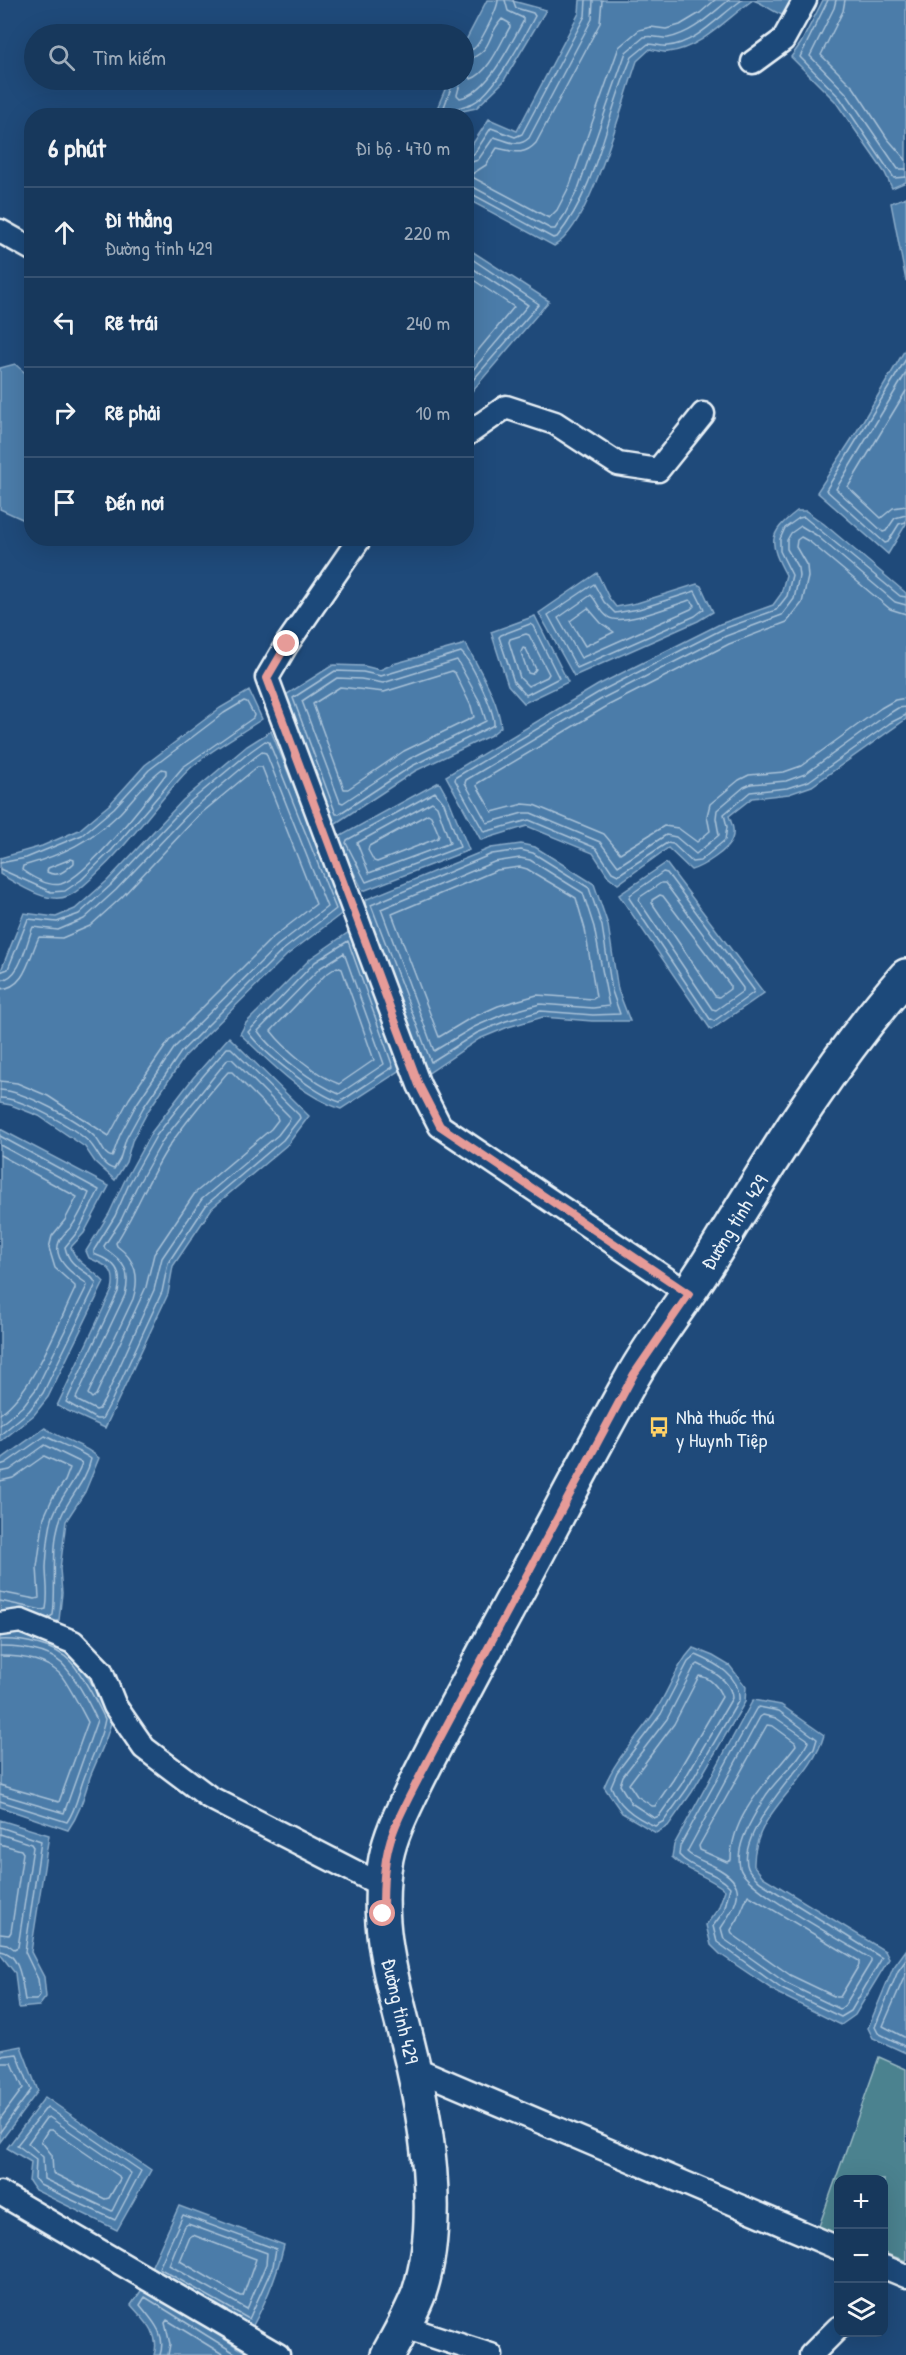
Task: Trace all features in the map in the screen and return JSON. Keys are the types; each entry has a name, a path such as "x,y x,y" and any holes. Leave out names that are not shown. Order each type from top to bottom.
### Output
{"main road":[{"name":"Đường tỉnh 429","path":"396,2341 419,2291 428,2250 431,2211 427,2147 414,2068 388,1968 383,1886 386,1858 394,1830 431,1754 634,1374 689,1294 823,1082 906,976"}],"street":[{"path":"753,62 783,40 805,0"},
{"path":"0,231 24,244"},
{"path":"474,429 506,407 555,423 618,464 658,470 703,414"},
{"path":"354,546 287,644 267,678 419,1085 440,1126 689,1294"},
{"path":"0,1624 21,1621 73,1642 101,1671 115,1706 144,1748 209,1797 383,1886"},
{"path":"414,2068 834,2246"},
{"path":"0,2193 278,2355"},
{"path":"811,2355 834,2332"},
{"path":"396,2341 491,2355"}],"green space":[{"path":"879,2057 906,2069 906,2261 888,2254 888,2175 837,2175"},
{"path":"834,2184 834,2235 818,2229"}],"water":[{"path":"487,0 509,0 546,10 503,82 476,108 437,108 445,90 474,90 474,25"},
{"path":"580,0 753,0 692,45 668,52 650,49 637,61 593,190 568,234 554,246 474,203 474,142 489,119 517,131 579,13"},
{"path":"753,0 800,0 787,16"},
{"path":"823,0 906,0 906,182 892,188 885,173 835,101 791,57 801,43"},
{"path":"906,197 906,281 891,203"},
{"path":"474,253 549,301 474,389"},
{"path":"906,348 906,524 888,554 817,492 857,431"},
{"path":"15,364 24,372 24,520 0,509 0,368"},
{"path":"797,511 806,511 824,524 906,593 906,719 812,786 789,794 752,798 729,816 733,833 726,848 708,862 691,870 668,848 618,884 608,876 593,853 527,826 481,840 446,776 598,685 720,624 773,605 781,594 786,575 776,555 774,540 780,526"},
{"path":"597,573 616,607 637,603 697,584 701,586 713,612 698,621 574,676 539,613"},
{"path":"535,616 568,682 524,703 508,685 491,632"},
{"path":"466,644 492,695 501,727 491,735 415,771 333,825 284,696 333,665 364,666 380,670 393,664"},
{"path":"249,691 262,719 207,755 187,772 116,854 78,890 68,896 51,898 24,888 0,874 0,858 42,846 79,830 110,804 145,765 220,708"},
{"path":"271,731 345,911 287,955 185,1056 148,1111 132,1141 126,1162 115,1180 95,1162 85,1147 39,1116 0,1103 0,973 24,913 56,917 75,909 107,881 183,800 247,746"},
{"path":"439,782 449,800 469,850 363,891 337,838"},
{"path":"521,844 535,847 594,884 608,925 618,990 630,1021 543,1017 508,1027 479,1039 427,1074 364,905 367,899 491,848"},
{"path":"666,863 764,993 711,1030 619,895"},
{"path":"352,930 401,1070 341,1109 299,1087 240,1034 246,1023 311,958"},
{"path":"229,1037 309,1116 288,1144 212,1208 173,1266 168,1294 105,1428 57,1406 112,1290 113,1277 109,1269 89,1258 86,1251 109,1214 151,1133 193,1078"},
{"path":"0,1129 109,1186 84,1233 71,1247 77,1258 104,1282 48,1397 34,1415 0,1442"},
{"path":"45,1428 87,1449 99,1458 85,1492 66,1521 60,1569 62,1593 59,1620 52,1624 0,1614 0,1460"},
{"path":"15,1633 48,1641 75,1656 112,1718 76,1817 68,1830 0,1807 0,1634"},
{"path":"693,1648 730,1666 746,1687 745,1702 692,1792 668,1826 656,1833 622,1813 604,1787 620,1758 659,1705 681,1663"},
{"path":"753,1700 781,1705 824,1735 807,1768 762,1829 756,1847 754,1866 763,1877 885,1951 889,1959 855,2015 841,2025 779,1994 720,1954 711,1945 706,1925 718,1909 725,1890 684,1867 672,1857 674,1845"},
{"path":"0,1820 49,1835 31,1952 44,1977 46,1997 39,2006 19,2008 15,1973 0,1954"},
{"path":"906,1950 906,2053 873,2038 868,2028 893,1968"},
{"path":"21,2046 38,2091 0,2142 0,2050"},
{"path":"45,2097 151,2170 117,2230 35,2190 29,2181 31,2162 7,2148"},
{"path":"179,2206 284,2245 262,2309 251,2329 150,2270"},
{"path":"143,2288 250,2355 154,2355 156,2347 153,2334 131,2305"}],"place":[{"name":"Nhà thuốc thú y Huynh Tiệp","path":"659,1427"}],"route":[{"path":"287,644 267,678 419,1085 440,1126 689,1294 634,1374 423,1770 394,1830 386,1858 383,1914"}]}
